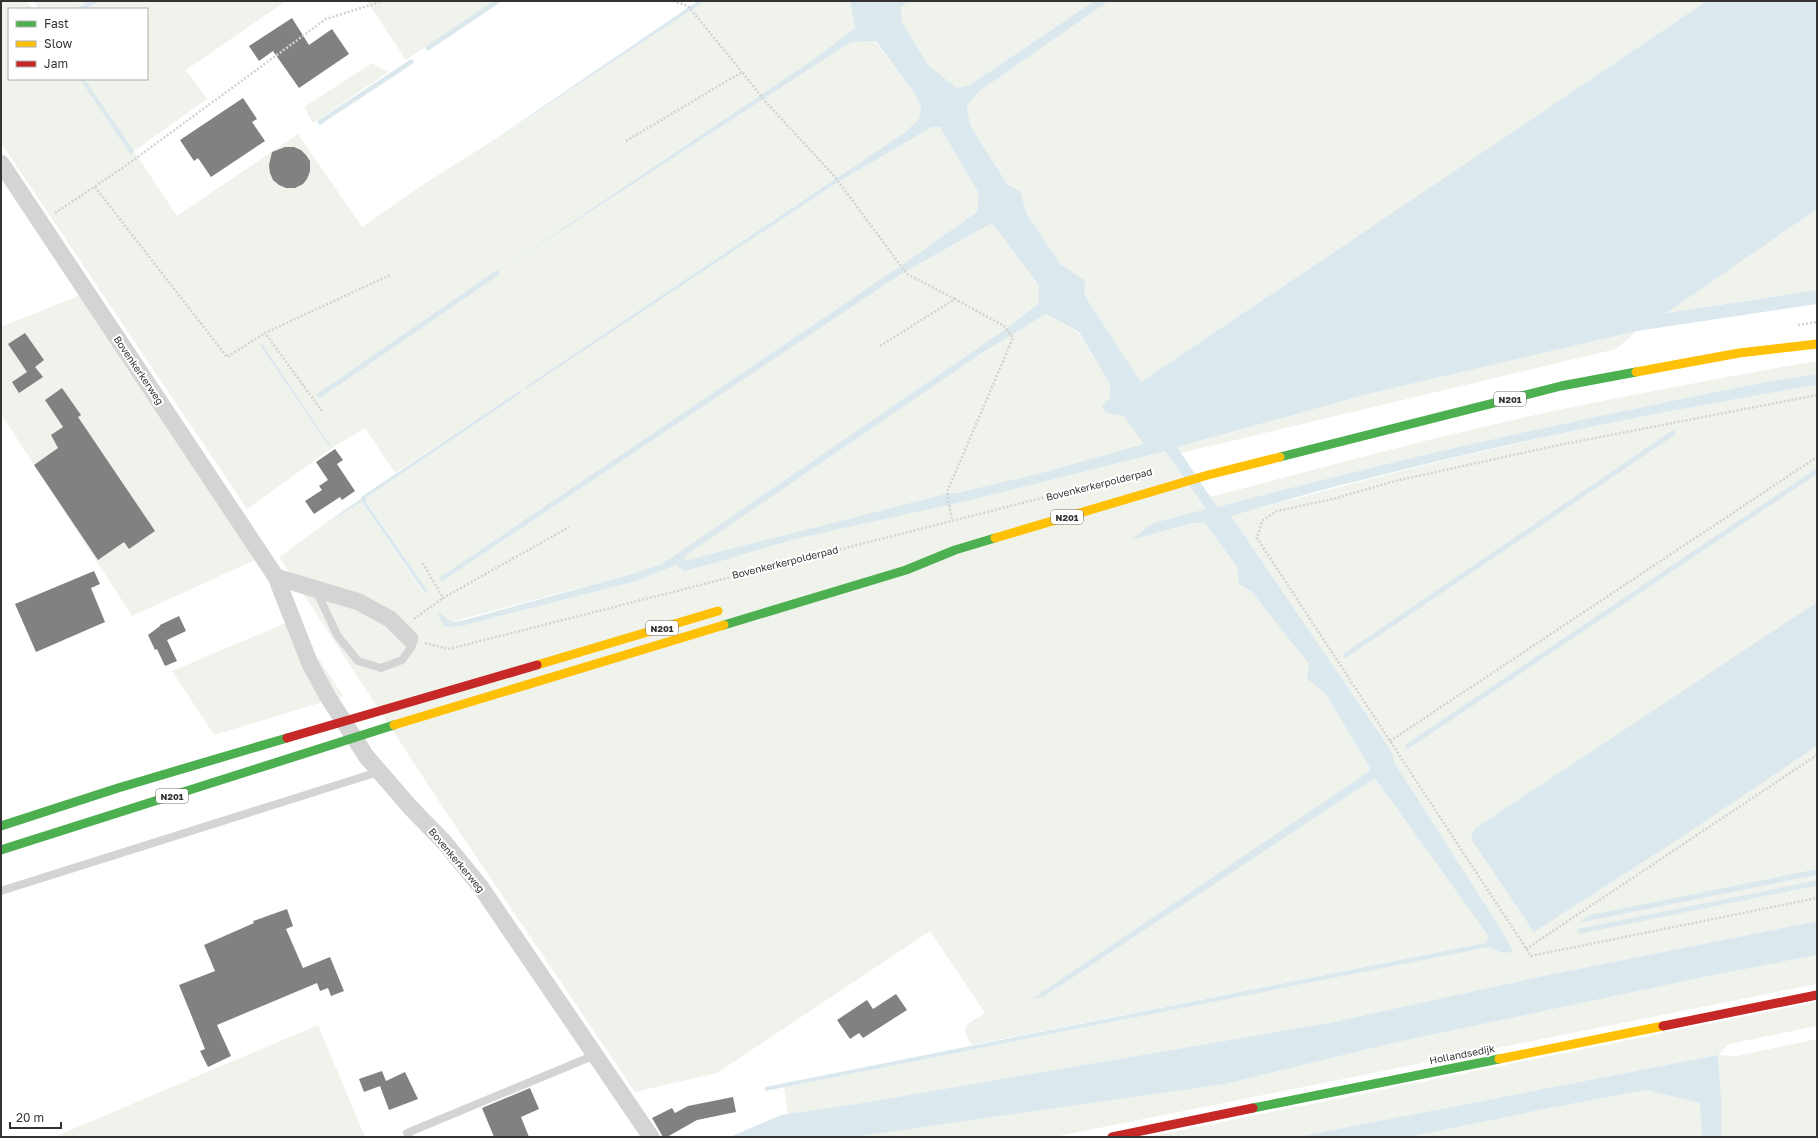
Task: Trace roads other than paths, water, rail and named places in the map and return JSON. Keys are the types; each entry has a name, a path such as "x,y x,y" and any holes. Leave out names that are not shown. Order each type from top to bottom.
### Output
{"main road":[{"name":"N201","path":"1,850 342,741 906,570 955,550 1208,475 1561,386 1739,353 1817,344"},
{"name":"N201","path":"913,556 955,550"},
{"name":"N201","path":"1,826 118,788 730,608"},
{"name":"Hollandsedijk","path":"1112,1137 1817,995"}],"street":[{"name":"Bovenkerkerweg","path":"1,163 276,577 310,664 328,697 378,772 445,843 480,886 650,1137"},
{"path":"276,577 359,602 390,619 405,634"}],"lane":[{"path":"316,590 337,635 358,661 381,668 402,660 412,646 405,634"},
{"path":"1,891 378,772"},
{"path":"409,1137 407,1133 595,1055"}],"waterway":[{"path":"428,48 498,1"},
{"path":"320,122 411,62"},
{"path":"320,395 497,273"},
{"path":"1346,655 1673,433"},
{"path":"1408,746 1817,471"},
{"path":"1580,931 1817,883"}]}
